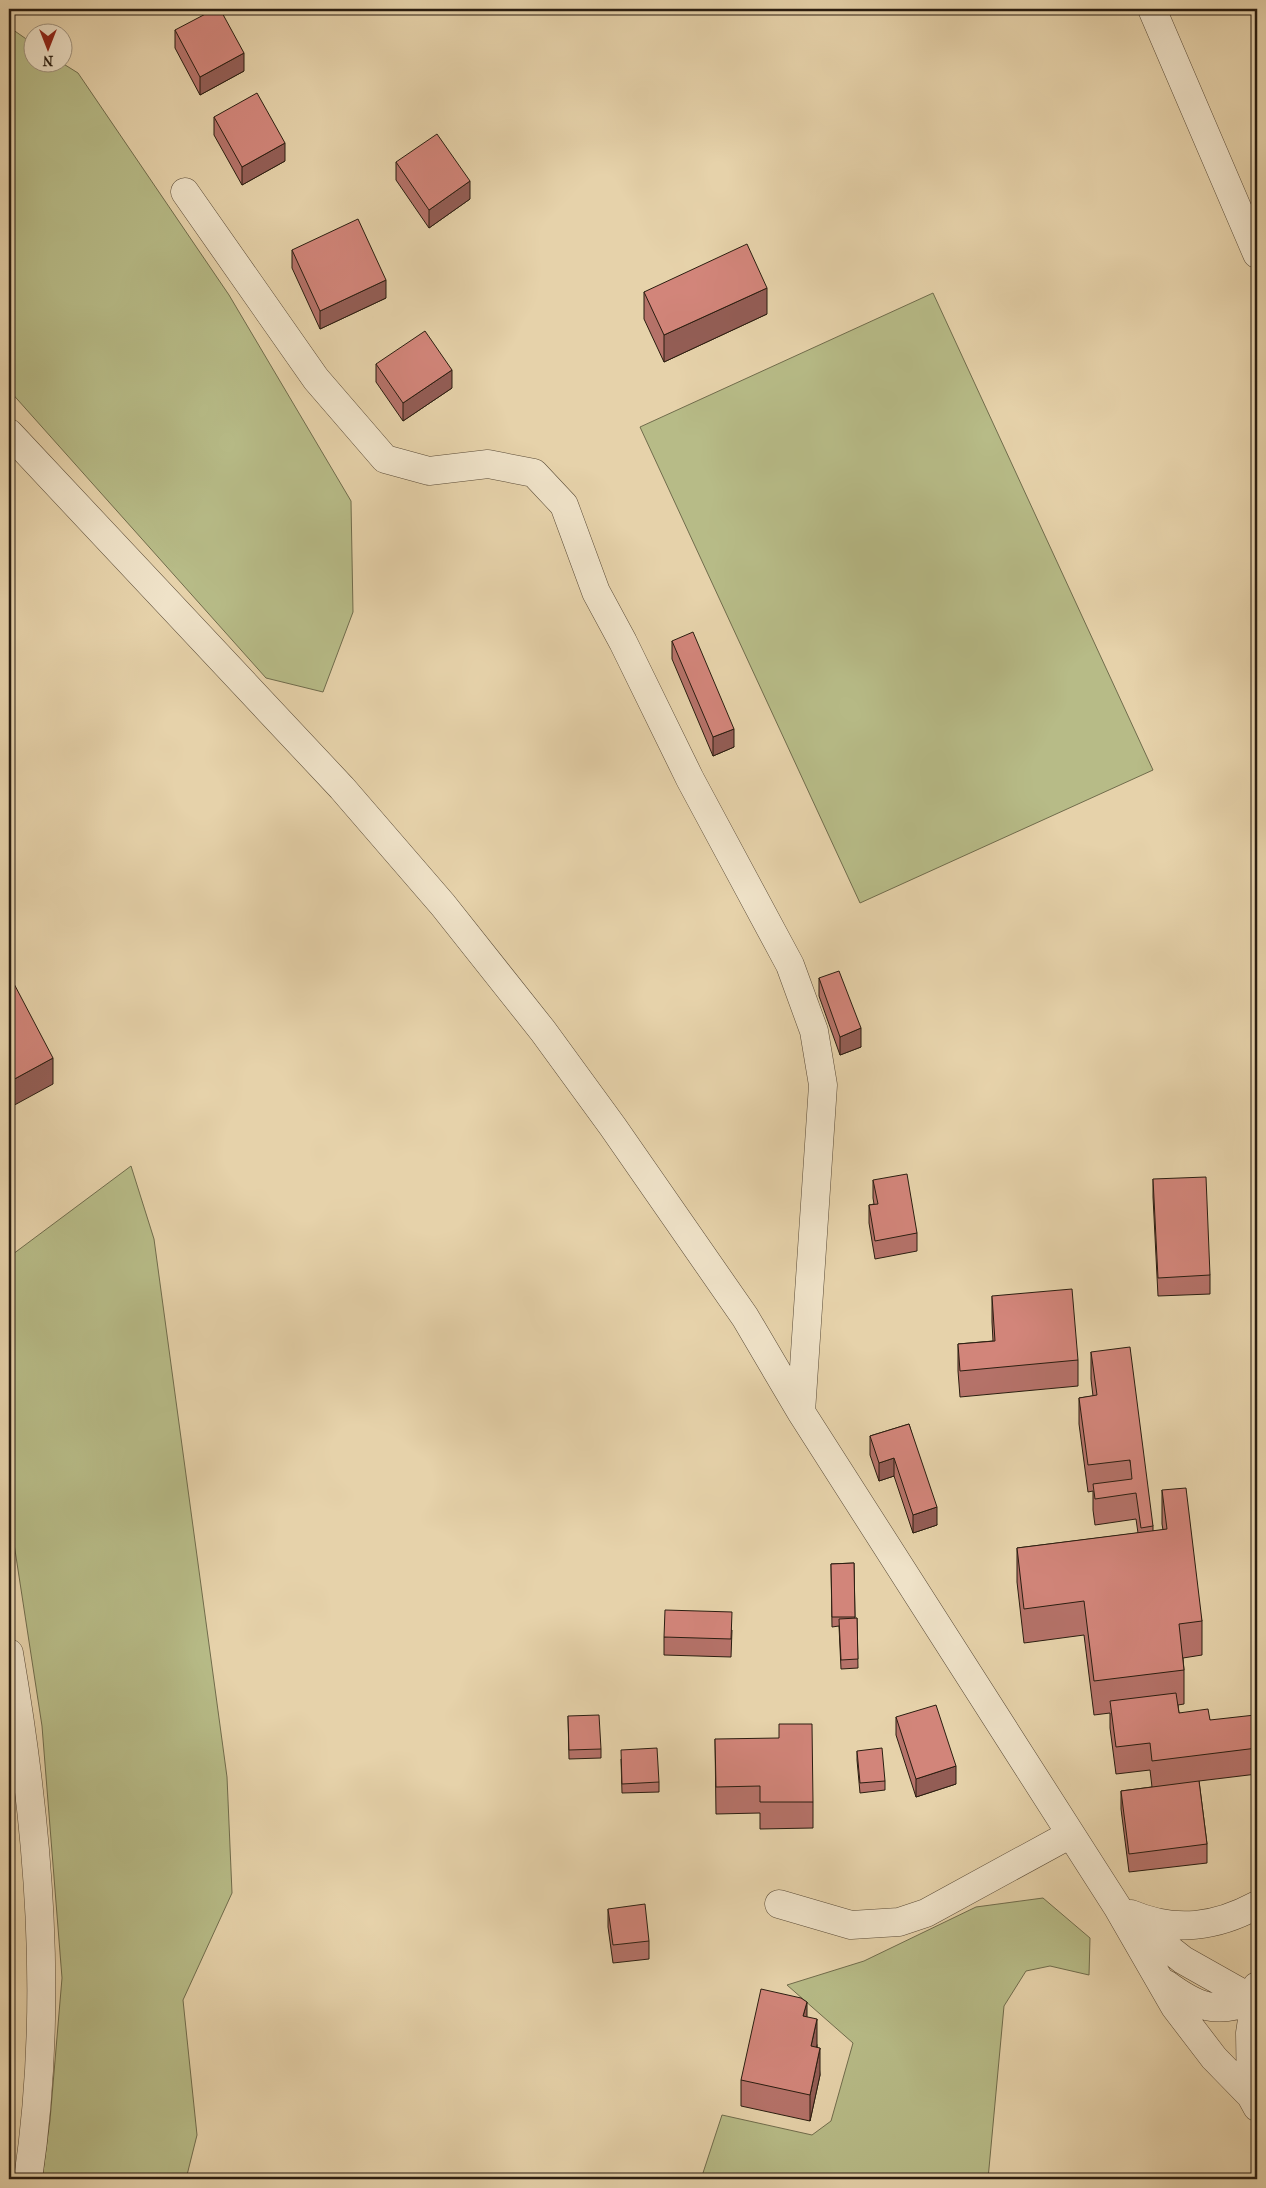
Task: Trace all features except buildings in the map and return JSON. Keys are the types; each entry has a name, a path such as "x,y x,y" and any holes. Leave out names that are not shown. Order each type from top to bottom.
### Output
{"street":[{"path":"1152,9 1257,254"},
{"path":"186,192 316,379 385,459 428,471 488,464 534,473 564,505 596,592 623,642 690,779 790,965 814,1031 823,1085 801,1412"},
{"path":"9,433 342,788 478,949 578,1078 745,1317 801,1412 1118,1908 1156,1977 1189,2027 1254,2102"},
{"path":"9,1653 30,1794 41,1928 42,2012 40,2054 28,2179"},
{"path":"779,1904 851,1924 899,1922 926,1913 1069,1834"},
{"path":"1118,1908 1159,1923 1186,1927 1215,1922 1234,1916 1257,1905"},
{"path":"1118,1908 1168,1950 1196,1969 1256,1993"},
{"path":"1156,1977 1179,1994 1206,2007 1228,2008 1256,1993"},
{"path":"1254,2102 1249,2042 1256,1993"}],"green space":[{"path":"9,27 22,36 22,72 72,72 72,69 78,73 229,295 351,501 353,612 323,692 266,678 9,390"},
{"path":"933,293 1153,770 860,903 640,427"},
{"path":"131,1166 154,1239 227,1777 232,1893 183,2000 197,2135 186,2179 42,2179 50,2120 62,1978 42,1726 9,1511 9,1257"},
{"path":"1043,1898 1090,1938 1089,1975 1050,1966 1026,1971 1004,2006 988,2179 701,2179 722,2115 812,2135 831,2121 853,2043 787,1985 864,1961 976,1907"}]}
